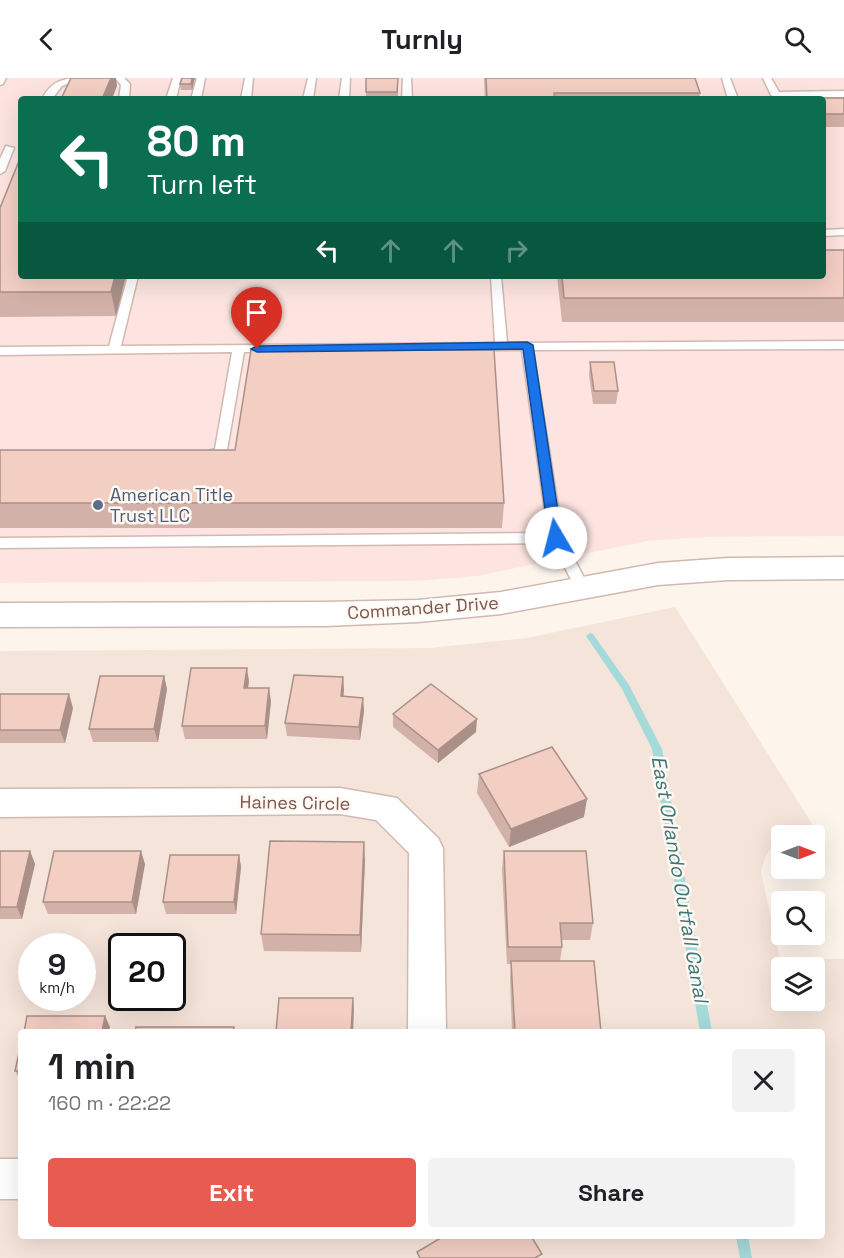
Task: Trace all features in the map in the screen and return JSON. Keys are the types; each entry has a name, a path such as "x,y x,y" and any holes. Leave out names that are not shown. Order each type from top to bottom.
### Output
{"street":[{"name":"Commander Drive","path":"0,615 325,614 418,611 501,603 658,574 728,568 844,568"},
{"name":"Haines Circle","path":"0,803 340,801 385,808 426,848 427,1029"},
{"path":"0,1179 18,1179"}],"lane":[{"path":"48,96 51,88 58,83 78,78"},
{"path":"119,78 126,84 124,96"},
{"path":"172,96 177,78"},
{"path":"197,96 201,78"},
{"path":"246,96 249,78"},
{"path":"309,96 312,78"},
{"path":"344,96 346,78"},
{"path":"407,78 407,96"},
{"path":"726,78 732,96"},
{"path":"767,78 776,95 844,94"},
{"path":"0,171 5,148"},
{"path":"826,233 844,232"},
{"path":"114,351 132,279"},
{"path":"496,279 501,346"},
{"path":"0,351 527,345 844,345"},
{"path":"527,345 556,538 582,587"},
{"path":"186,457 217,455 221,450 235,358 239,349"},
{"path":"0,543 556,538"}],"shaded area":[{"path":"0,78 844,78 844,536 704,537 647,541 477,576 415,581 0,583"},
{"path":"675,607 813,825 771,825 771,848 766,855 761,872 771,918 771,945 777,945 780,957 771,957 771,1011 825,1011 825,959 844,959 844,1258 0,1258 0,651 430,648 527,638"}],"building":[{"path":"71,78 111,78 103,96 62,96"},
{"path":"182,78 192,78 191,84 180,84"},
{"path":"366,78 398,78 397,92 366,92"},
{"path":"486,78 695,78 700,93 554,93 554,96 487,96"},
{"path":"826,98 844,98 844,114 826,114"},
{"path":"18,163 18,279 114,279 111,292 0,292 0,208"},
{"path":"826,250 844,250 844,298 564,298 562,279 826,279"},
{"path":"251,350 494,350 504,503 0,503 0,450 235,450"},
{"path":"590,362 614,362 618,391 594,391"},
{"path":"191,668 247,668 244,688 269,688 265,726 182,726"},
{"path":"294,675 343,677 341,696 363,698 359,727 285,723"},
{"path":"100,676 164,676 154,729 89,729"},
{"path":"431,684 477,719 438,750 393,714"},
{"path":"0,694 69,694 60,730 0,730"},
{"path":"552,747 587,799 511,829 479,774"},
{"path":"270,841 364,842 360,935 261,934"},
{"path":"0,851 30,851 17,907 0,907"},
{"path":"54,851 141,851 132,902 43,902"},
{"path":"504,851 586,851 593,923 560,923 562,947 508,947"},
{"path":"170,855 239,855 234,902 163,902"},
{"path":"511,961 594,961 601,1029 515,1029"},
{"path":"279,998 353,998 351,1029 276,1029"},
{"path":"27,1016 105,1016 103,1029 25,1029"},
{"path":"136,1027 234,1027 234,1029 136,1029"},
{"path":"439,1239 533,1239 542,1254 535,1258 420,1258 417,1252"}],"waterway":[{"name":"East Orlando Outfall Canal","path":"590,636 626,687 657,749 705,1029"},
{"name":"East Orlando Outfall Canal","path":"743,1239 746,1258"}],"place":[{"name":"American Title Trust LLC","path":"98,505"}],"route":[{"path":"257,349 527,345 556,538"}]}
